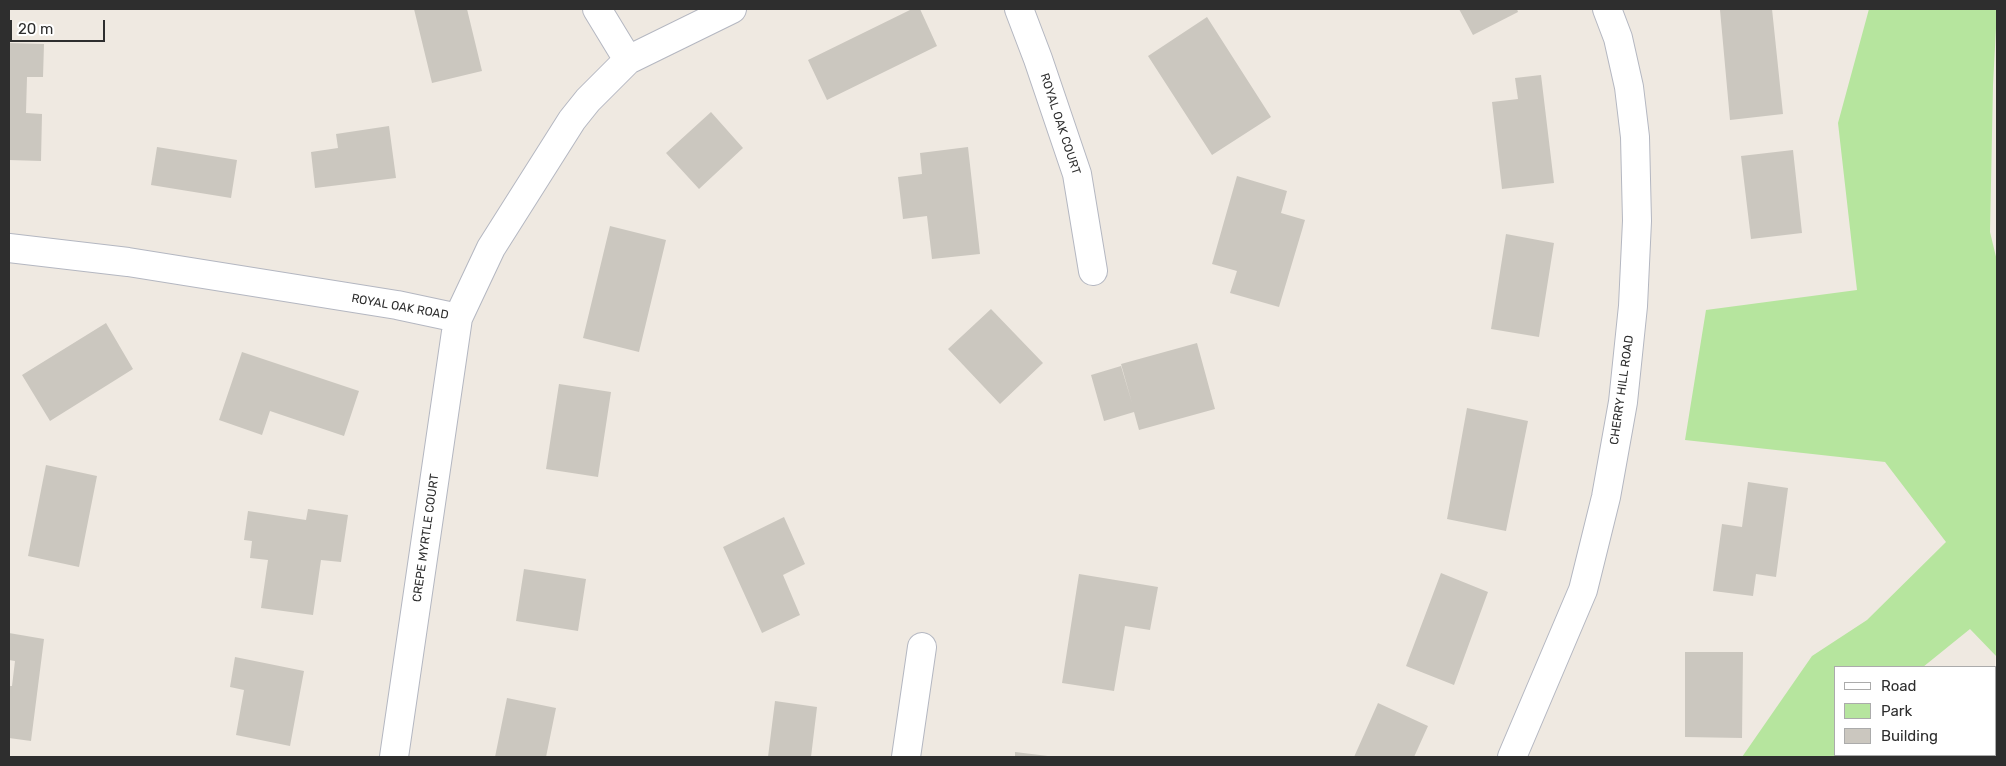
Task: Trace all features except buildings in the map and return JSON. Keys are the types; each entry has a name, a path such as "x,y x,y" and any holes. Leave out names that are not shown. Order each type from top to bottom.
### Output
{"street":[{"path":"597,9 628,60"},
{"name":"ROYAL OAK ROAD","path":"9,248 138,264 397,305 458,318 492,248 572,120 588,100 628,60 732,9"},
{"name":"ROYAL OAK COURT","path":"1019,9 1077,174 1093,271"},
{"name":"CHERRY HILL ROAD","path":"1512,757 1583,590 1606,497 1623,402 1633,306 1637,221 1635,136 1629,87 1618,38 1607,9"},
{"name":"CREPE MYRTLE COURT","path":"394,757 458,318"},
{"path":"906,757 922,647"}],"green space":[{"path":"1869,9 1997,9 1993,85 1990,232 1997,261 1997,657 1970,629 1924,666 1834,666 1834,756 1844,757 1742,757 1812,656 1867,620 1946,542 1885,462 1685,440 1706,310 1857,290 1838,123"}]}
